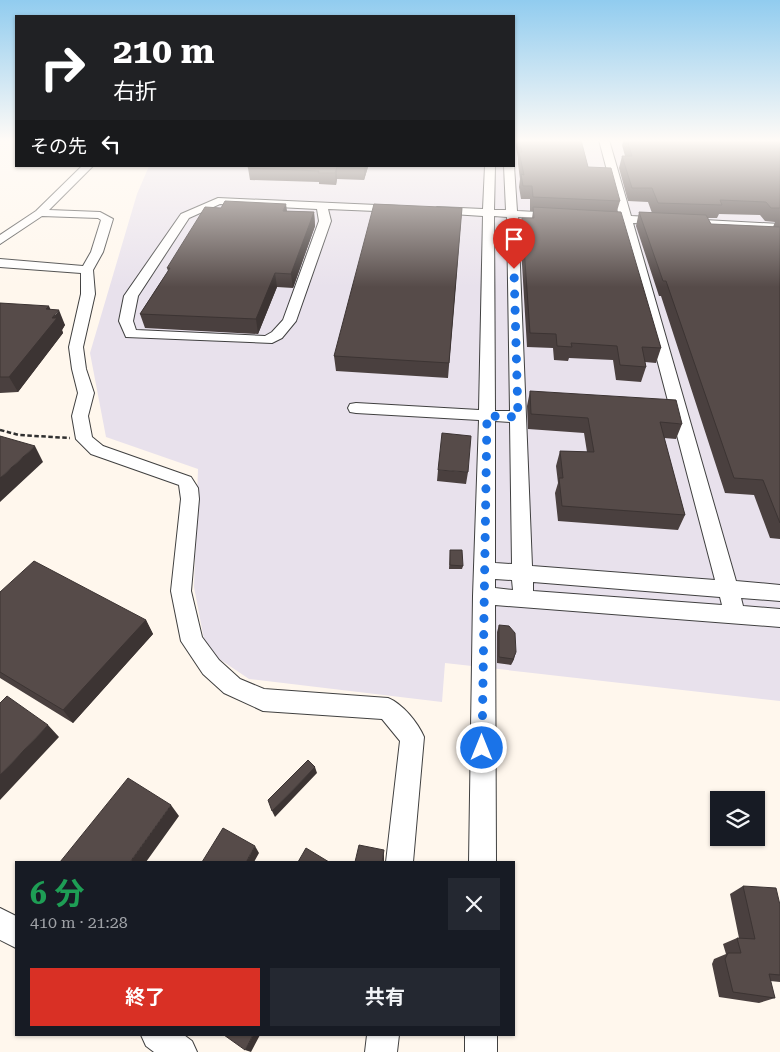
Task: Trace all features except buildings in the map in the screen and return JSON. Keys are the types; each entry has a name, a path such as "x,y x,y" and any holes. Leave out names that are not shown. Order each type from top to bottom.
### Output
{"street":[{"path":"0,240 40,213 64,189"},
{"path":"482,861 483,596 489,314 489,189"},
{"path":"510,189 523,599"},
{"path":"618,189 735,614"},
{"path":"322,205 325,221 289,321 277,335 267,340 131,334 126,322 131,296 185,216 218,201 322,205 410,209"},
{"path":"429,210 569,216"},
{"path":"40,213 100,216 107,219 97,252 87,270 88,294 76,347 79,369 86,393 80,416 84,439 97,450 185,481 189,488 190,499 181,591 192,641 212,668 232,686 263,700 388,709 412,737 400,861"},
{"path":"588,217 780,226"},
{"path":"0,263 87,270"},
{"path":"356,408 518,417"},
{"path":"484,570 780,593"},
{"path":"483,596 780,618"},
{"path":"0,922 15,933"},
{"path":"158,1036 181,1052"},
{"path":"381,1052 383,1036"},
{"path":"481,1036 481,1052"}],"path":[{"path":"0,430 19,435 84,439"}],"shaded area":[{"path":"139,189 780,189 780,701 445,663 442,702 249,679 206,650 194,587 198,469 106,437 90,353"}],"route":[{"path":"482,748 487,416 518,417 514,269"}]}
